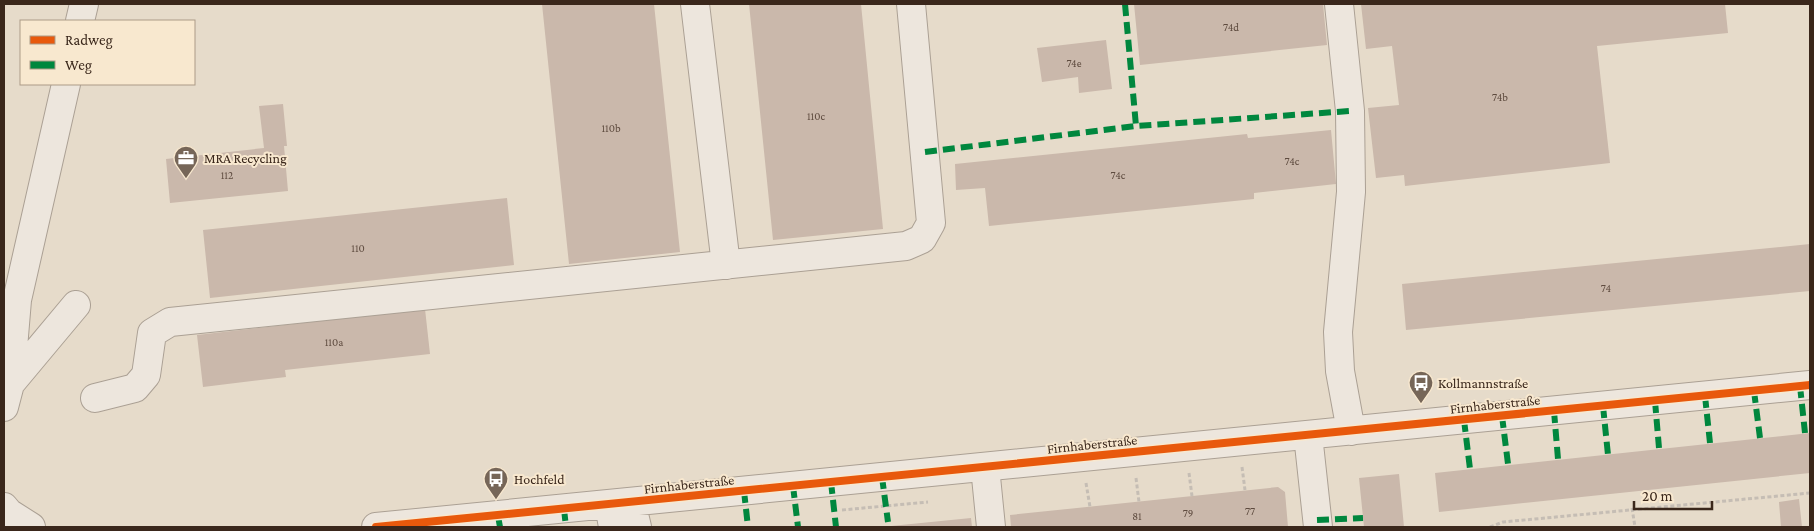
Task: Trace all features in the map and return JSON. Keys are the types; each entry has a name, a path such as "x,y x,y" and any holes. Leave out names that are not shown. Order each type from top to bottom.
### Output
{"street":[{"path":"80,20 84,4"},
{"path":"696,4 726,265"},
{"path":"95,398 135,388 146,375 152,334 170,322 906,246 922,239 931,223 911,4"},
{"path":"1339,4 1350,111 1352,192 1338,332 1340,371 1351,431"},
{"path":"7,395 17,300 66,85"},
{"path":"7,395 76,305"},
{"name":"Firnhaberstraße","path":"376,527 623,515 985,467 1810,385"},
{"path":"1308,435 1318,527"},
{"path":"985,467 992,527"},
{"path":"4,507 9,513 31,527"}],"path":[{"path":"1490,527 1502,522 1632,508 1810,493"},
{"path":"1632,508 1635,527"}],"building":[{"path":"542,4 654,4 680,252 569,264"},
{"path":"749,4 861,4 883,229 773,240"},
{"path":"1134,4 1323,4 1327,45 1140,65"},
{"path":"1361,4 1725,4 1728,33 1597,46 1610,163 1405,186 1404,175 1376,178 1368,108 1399,105 1392,46 1366,49"},
{"path":"1106,40 1112,89 1079,93 1078,77 1042,82 1037,48"},
{"path":"283,104 287,146 284,146 288,191 170,203 166,159 264,148 259,106"},
{"path":"1331,130 1336,184 1254,193 1254,199 989,226 985,188 956,190 955,164 1247,134 1248,138"},
{"path":"507,198 514,265 210,298 203,230"},
{"path":"1810,244 1810,291 1406,330 1402,284"},
{"path":"425,309 430,354 285,370 286,377 203,387 197,335"},
{"path":"1810,433 1810,473 1439,512 1435,473"},
{"path":"1399,474 1404,527 1364,527 1359,478"},
{"path":"1278,487 1285,492 1288,527 1011,527 1010,515"},
{"path":"1799,499 1802,527 1781,527 1779,502"},
{"path":"971,518 972,527 891,527 891,526"}],"marked path":[{"path":"1125,4 1136,126"},
{"path":"925,152 1136,126 1350,111"},
{"path":"1800,386 1805,433"},
{"path":"1754,391 1760,438"},
{"path":"1705,396 1710,443"},
{"path":"1655,401 1659,448"},
{"path":"1603,406 1608,455"},
{"path":"1554,411 1558,459"},
{"path":"1502,416 1508,464"},
{"path":"1464,420 1470,469"},
{"path":"882,477 888,522"},
{"path":"831,482 836,527"},
{"path":"793,486 798,527"},
{"path":"744,491 748,527"},
{"path":"564,509 566,527"},
{"path":"498,516 500,527"},
{"path":"1317,520 1363,518"}],"cycle path":[{"path":"376,527 1810,385"}],"place":[{"name":"MRA Recycling","path":"186,179"},
{"name":"Kollmannstraße","path":"1421,404"},
{"name":"Hochfeld","path":"496,500"}]}
